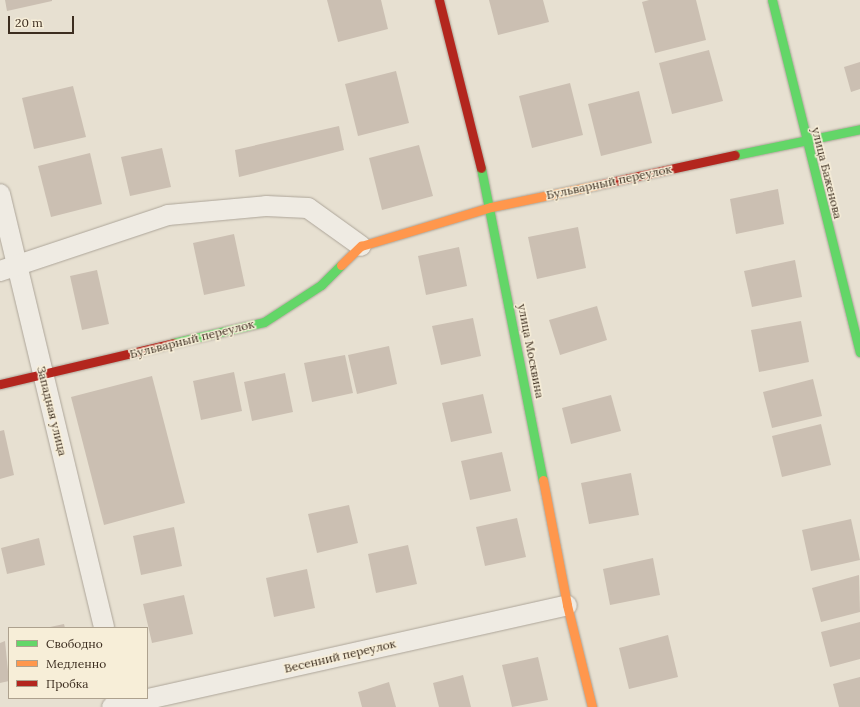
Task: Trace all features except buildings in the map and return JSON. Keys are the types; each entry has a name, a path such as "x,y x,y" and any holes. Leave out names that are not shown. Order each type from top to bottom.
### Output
{"street":[{"name":"улица Москвина","path":"439,0 491,207 567,605 592,707"},
{"name":"улица Баженова","path":"772,0 860,352"},
{"name":"Бульварный переулок","path":"0,384 43,376 264,322 322,285 361,246 491,207 807,142 860,129"},
{"name":"Западная улица","path":"0,194 8,268 43,376 104,627"},
{"path":"8,268 168,215 266,206 308,208 361,246"},
{"name":"Весенний переулок","path":"148,698 567,605"},
{"name":"Весенний переулок","path":"120,704 143,699"}],"traffic: fast":[{"path":"772,0 860,352"},
{"path":"735,155 860,129"},
{"path":"481,168 543,480"},
{"path":"173,343 264,322 321,285 341,265"}],"traffic: slow":[{"path":"341,265 361,246 491,207 597,185"},
{"path":"543,480 567,605 592,707"}],"traffic: jam":[{"path":"439,0 481,168"},
{"path":"597,185 735,155"},
{"path":"0,384 173,343"}]}
